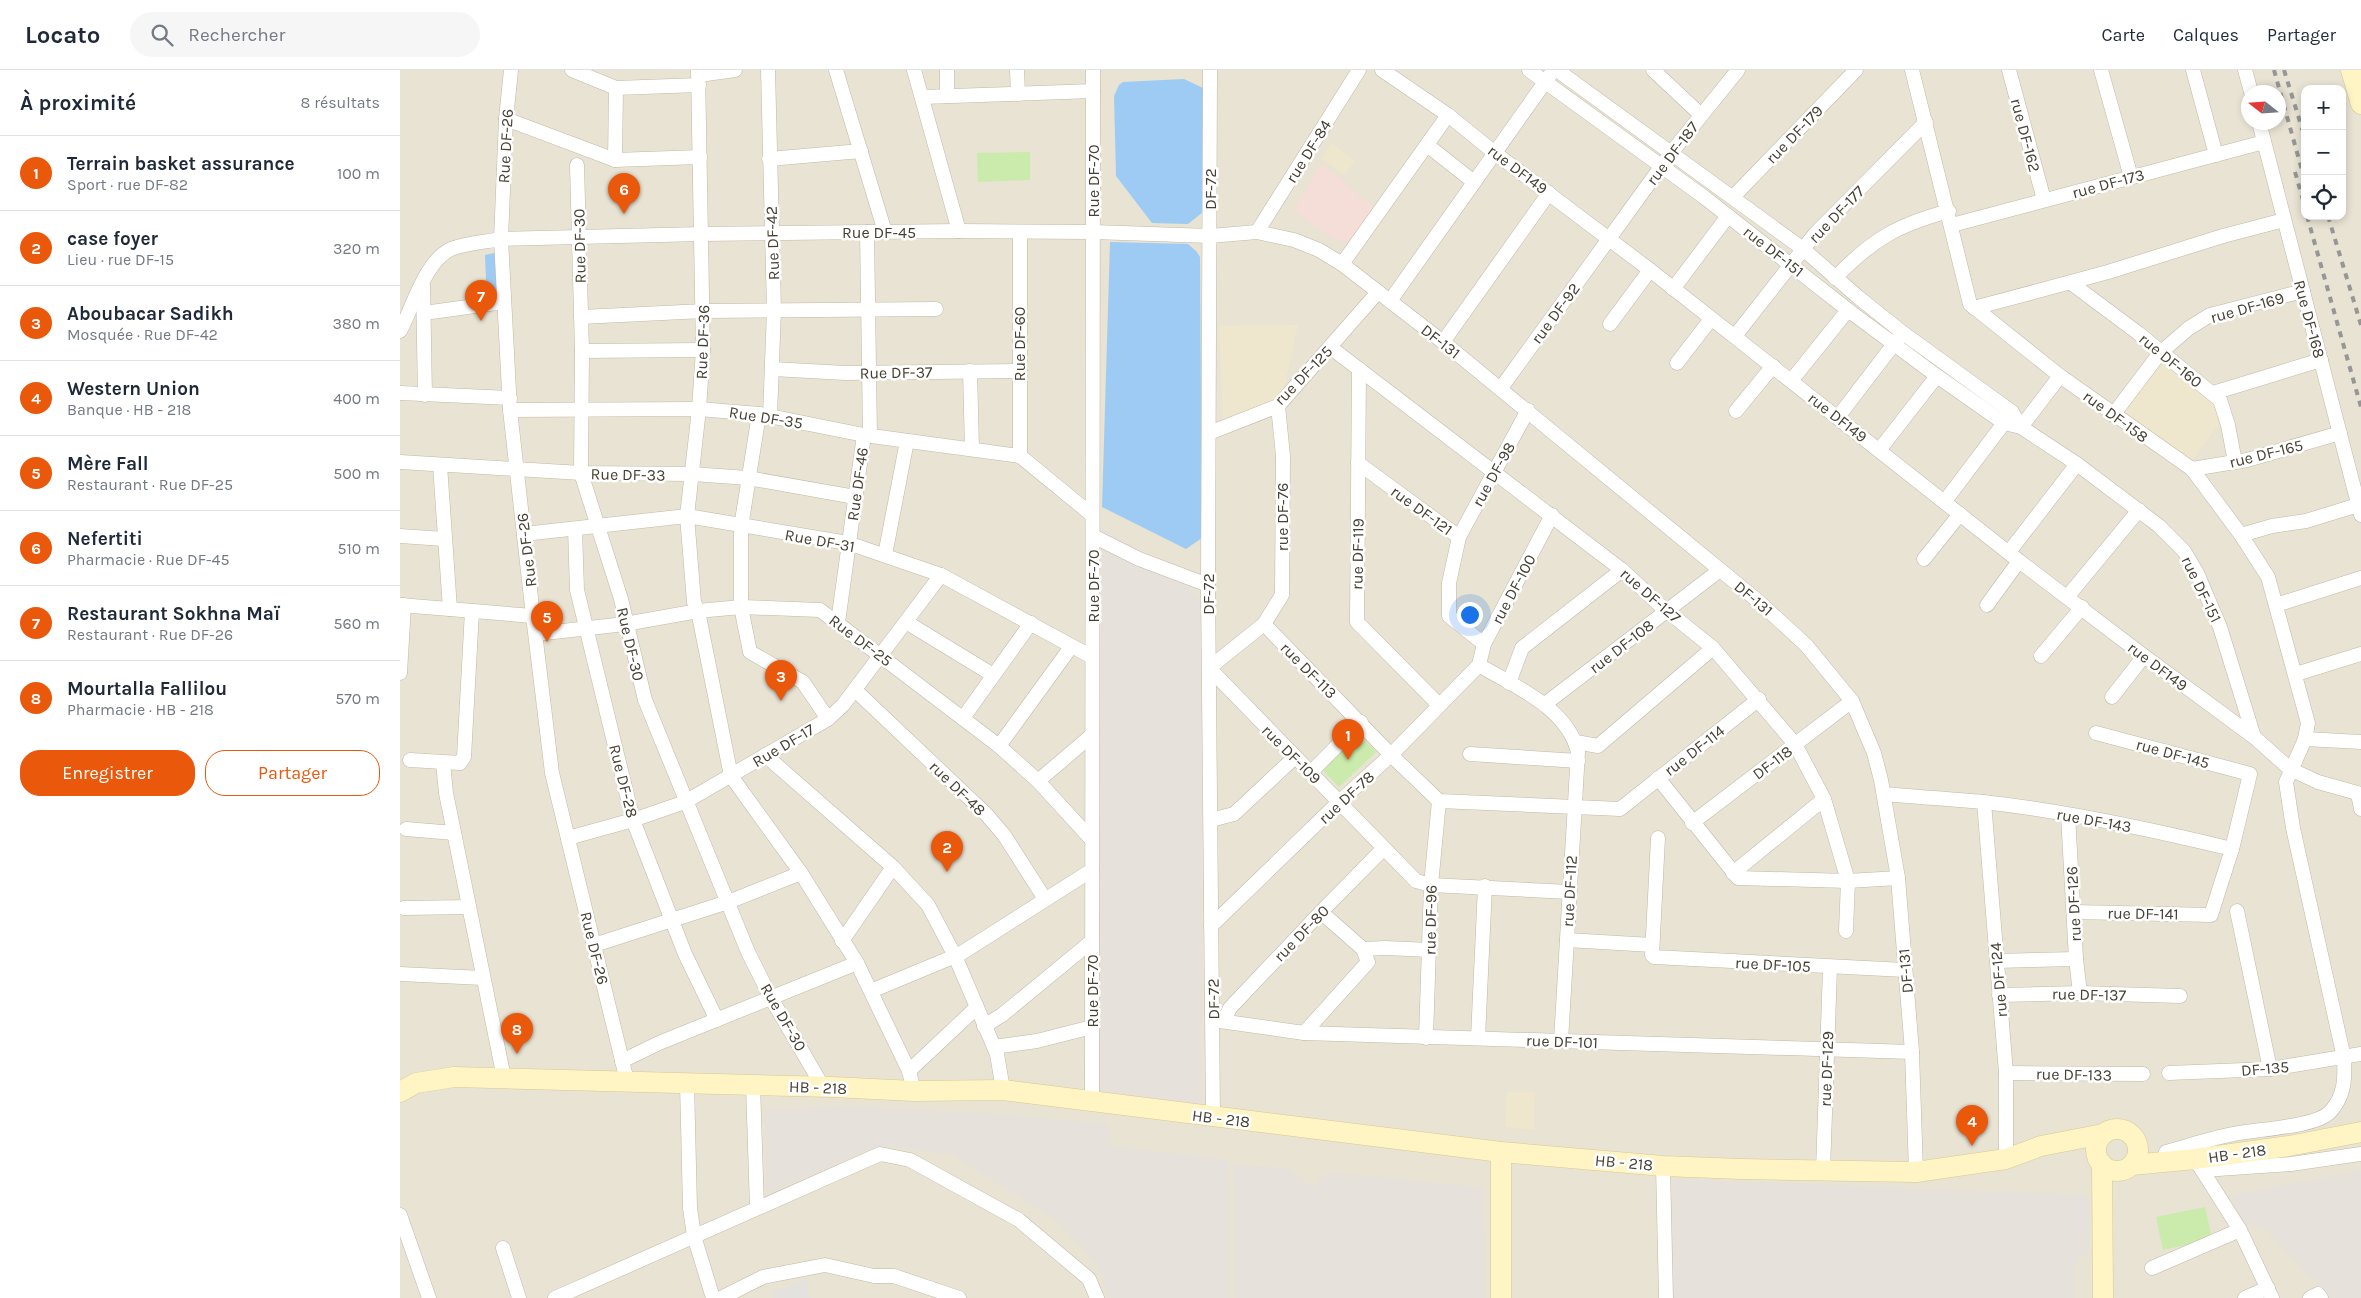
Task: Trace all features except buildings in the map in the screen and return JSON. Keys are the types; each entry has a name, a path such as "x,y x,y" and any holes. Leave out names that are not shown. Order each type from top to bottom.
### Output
{"main road":[{"path":"2351,70 2361,104"},
{"name":"HB - 218","path":"400,1092 416,1083 454,1077 914,1091 1003,1090 1213,1118 1501,1152 1663,1166 1822,1172 1916,1172 2006,1159 2041,1146 2103,1134"},
{"path":"2103,1298 2104,1206 2100,1161 2096,1149 2103,1134 2118,1128 2126,1130 2137,1142 2138,1150 2104,1206"},
{"name":"HB - 218","path":"2128,1167 2195,1162 2361,1132"},
{"name":"HB - 218","path":"2137,1142 2195,1162"},
{"path":"2041,1146 2100,1161 2109,1169 2128,1167"},
{"path":"1501,1152 1501,1298"}],"street":[{"name":"Rue DF-26","path":"512,70 506,119 501,239 510,404 516,470 552,773 627,1081"},
{"path":"572,70 616,88 699,77 735,70"},
{"name":"Rue DF-42","path":"768,70 774,310 773,369 765,415 748,478 741,527 741,607 750,652 803,682 828,719"},
{"path":"836,70 885,232"},
{"path":"914,70 959,231"},
{"path":"947,70 947,96"},
{"path":"1018,70 1018,94"},
{"name":"Rue DF-70","path":"1092,1102 1093,70"},
{"name":"DF-72","path":"1210,70 1208,585 1211,926 1219,1020 1213,1118"},
{"name":"rue DF149","path":"1382,70 1448,115 1495,153 1549,192 1880,449 2014,556 2144,656 2254,736 2290,769 2311,780 2359,794"},
{"name":"rue DF-151","path":"1529,70 1558,73 1733,197 1803,249 1937,376 2004,423 2021,427 2077,464 2139,510 2178,544 2189,557 2220,627 2254,736"},
{"path":"1652,70 1701,115"},
{"name":"rue DF-187","path":"1608,238 1671,153 1738,70"},
{"name":"rue DF-179","path":"1733,197 1856,70"},
{"path":"1912,70 1949,211 1966,290 1974,308 2071,283 2284,220"},
{"name":"rue DF-162","path":"2008,70 2044,200"},
{"path":"2101,70 2131,177"},
{"path":"2193,70 2216,155"},
{"path":"2245,70 2249,85"},
{"name":"rue DF-84","path":"1257,232 1355,72"},
{"path":"1390,301 1495,153 1558,73"},
{"name":"rue DF-151","path":"1558,73 1661,166 1792,264 1848,310 1898,338 2012,412 2021,427"},
{"name":"Rue DF-36","path":"699,77 704,311 703,350 699,408 687,516 694,602 698,611 731,776"},
{"path":"615,160 616,88"},
{"path":"923,97 1093,91"},
{"path":"1342,264 1448,115"},
{"path":"506,119 615,160 700,157"},
{"name":"rue DF-177","path":"1735,336 1803,249 1926,122"},
{"name":"Rue DF-168","path":"2261,130 2360,510"},
{"name":"rue DF-173","path":"1952,225 2264,142"},
{"path":"1427,145 1474,182"},
{"path":"769,159 861,151"},
{"name":"Rue DF-30","path":"577,165 582,351 581,473 620,599 645,700 685,802 771,998 823,1087"},
{"path":"1443,342 1549,192"},
{"path":"1835,278 1852,260 1885,234 1917,220 1949,211"},
{"path":"1673,289 1728,216"},
{"name":"Rue DF-45","path":"400,330 423,281 433,265 449,250 501,239 959,231 1093,232 1210,236 1257,232"},
{"name":"Rue DF-46","path":"838,622 855,496 867,435 869,308 867,232"},
{"name":"Rue DF-60","path":"1020,232 1020,456"},
{"name":"DF-131","path":"1257,232 1304,243 1342,264 1443,342 1528,410 1806,644 1852,701 1874,753 1884,794 1898,878 1912,1052 1916,1172"},
{"name":"rue DF-92","path":"1501,388 1608,238"},
{"path":"1610,324 1650,270"},
{"path":"423,281 425,395"},
{"name":"rue DF-160","path":"2071,283 2220,400 2224,409 2235,462"},
{"name":"rue DF-169","path":"2113,415 2160,352 2177,337 2210,315 2303,291"},
{"name":"rue DF-125","path":"1209,433 1278,406 1378,292"},
{"path":"424,313 504,302"},
{"path":"581,317 704,311 869,308 936,309"},
{"name":"rue DF-158","path":"1974,308 2060,376 2192,469 2262,565 2296,674 2308,724 2305,739 2290,769"},
{"path":"1791,380 1848,310"},
{"path":"1677,363 1711,319"},
{"path":"1838,417 1898,338"},
{"name":"rue DF-127","path":"1330,347 1494,473 1552,514 1622,570 1713,648 1759,699 1796,744 1824,798 1848,880 1846,931"},
{"path":"582,351 703,350"},
{"path":"2213,393 2321,360"},
{"path":"1736,411 1773,366"},
{"name":"Rue DF-37","path":"773,369 838,373 1019,371"},
{"name":"rue DF-119","path":"1359,369 1357,622 1439,705"},
{"path":"970,371 972,449"},
{"path":"1880,449 1937,376"},
{"path":"2021,427 2060,376"},
{"name":"Rue DF-35","path":"400,393 581,410 699,408 765,415 867,435 1020,456"},
{"name":"rue DF-76","path":"1209,668 1264,624 1282,595 1283,456 1278,406"},
{"name":"rue DF-98","path":"1459,537 1528,410"},
{"path":"1944,501 2004,423"},
{"name":"rue DF-165","path":"2192,469 2235,462 2340,433"},
{"path":"885,556 908,441"},
{"path":"1020,456 1092,516"},
{"name":"Rue DF-33","path":"400,462 581,473 692,474 748,478 855,496"},
{"name":"rue DF-121","path":"1358,463 1459,537 1449,584 1449,616 1484,644"},
{"path":"1986,605 2014,556 2077,464"},
{"path":"440,465 450,609"},
{"path":"2068,596 2139,510"},
{"path":"2241,535 2272,526 2360,510"},
{"name":"rue DF-100","path":"1479,665 1484,644 1552,514"},
{"path":"1924,559 1960,514"},
{"name":"Rue DF-31","path":"524,534 687,516 741,527 848,543 941,575 1092,657"},
{"name":"Rue DF-28","path":"575,528 577,590 633,820 685,954 717,1020"},
{"path":"400,536 444,540"},
{"path":"1093,536 1139,559 1208,585"},
{"path":"1509,683 1522,648 1622,570"},
{"name":"rue DF-108","path":"1545,704 1720,570"},
{"name":"Rue DF-17","path":"568,838 633,820 685,802 828,719 843,706 941,575"},
{"path":"2276,605 2361,578"},
{"path":"400,673 402,605 533,616"},
{"name":"Rue DF-25","path":"536,634 625,624 698,611 741,607 820,610 999,746 1038,781 1092,840"},
{"path":"2041,656 2082,607"},
{"path":"410,760 460,763 464,757 472,611"},
{"path":"906,622 993,675"},
{"path":"963,718 1031,623"},
{"name":"rue DF-113","path":"1264,624 1361,722 1391,756 1439,802"},
{"path":"999,746 1072,647"},
{"path":"1479,665 1545,704 1576,742 1598,746 1713,648"},
{"path":"2296,674 2361,654"},
{"path":"2112,697 2144,656"},
{"name":"rue DF-78","path":"1211,926 1339,802 1391,756 1479,665"},
{"name":"rue DF-109","path":"1209,668 1384,849 1424,884"},
{"name":"rue DF-48","path":"855,690 986,814 1004,835 1045,899"},
{"name":"rue DF-114","path":"1574,806 1620,809 1759,699"},
{"name":"DF-118","path":"1692,823 1852,701"},
{"path":"1310,773 1361,722"},
{"name":"rue DF-145","path":"2096,733 2250,774 2232,849"},
{"path":"1038,781 1092,735"},
{"path":"2305,739 2361,742"},
{"name":"rue DF-112","path":"1560,1041 1578,761 1576,742"},
{"path":"1470,754 1578,761"},
{"path":"765,755 893,867 928,905 955,956 994,1048 1003,1090"},
{"path":"1211,820 1234,814 1295,757"},
{"path":"443,763 468,907 504,1078"},
{"path":"2166,1152 2233,1134 2317,1121 2329,1113 2341,1098 2345,1079 2344,1058 2293,828 2286,782 2290,769"},
{"path":"731,776 801,873 857,963 909,1071 914,1091"},
{"path":"1658,778 1692,823 1736,875 1848,880 1898,878"},
{"name":"rue DF-143","path":"1884,794 1984,802 2068,815 2155,831 2232,849"},
{"path":"2359,794 2361,809"},
{"path":"1736,875 1824,798"},
{"path":"1439,802 1574,806"},
{"name":"rue DF-96","path":"1426,1038 1430,950 1424,884 1439,802"},
{"name":"rue DF-124","path":"1984,802 2006,1073 2006,1159"},
{"name":"rue DF-126","path":"2068,815 2076,959 2080,993"},
{"path":"406,830 454,833"},
{"path":"1567,940 1652,944 1658,838"},
{"name":"rue DF-80","path":"1219,1020 1321,912 1384,849"},
{"name":"rue DF-141","path":"2074,912 2211,915 2232,849"},
{"path":"842,941 893,867"},
{"path":"871,991 955,956 1092,870"},
{"path":"594,945 728,902 801,873"},
{"path":"1424,884 1569,892"},
{"path":"1478,1038 1485,886"},
{"path":"404,908 468,907"},
{"path":"2237,911 2270,1069"},
{"path":"1304,1033 1366,967 1367,958 1363,950 1321,912"},
{"path":"984,1026 1002,1014 1092,941"},
{"name":"rue DF-105","path":"1652,944 1652,955 1658,958 1830,968 1905,970"},
{"path":"1363,950 1385,948 1430,950"},
{"path":"1997,961 2076,959"},
{"path":"622,1061 660,1043 857,963"},
{"name":"rue DF-129","path":"1822,1172 1830,968"},
{"path":"400,974 483,978"},
{"name":"rue DF-137","path":"1999,995 2080,993 2180,996"},
{"path":"909,1071 977,1007"},
{"name":"rue DF-101","path":"1219,1020 1304,1033 1827,1051 1912,1052"},
{"path":"994,1048 1037,1041 1092,1027"},
{"name":"DF-135","path":"2169,1073 2270,1069 2361,1054"},
{"name":"rue DF-133","path":"2006,1073 2143,1074"},
{"path":"687,1083 690,1208 694,1236 713,1298"},
{"path":"753,1085 757,1208"},
{"path":"555,1298 880,1154 910,1160 1018,1220 1089,1279 1097,1298"},
{"path":"2195,1162 2291,1164 2361,1154"},
{"path":"2195,1162 2240,1230 2270,1293 2245,1298"},
{"path":"1663,1166 1666,1298"},
{"path":"400,1215 429,1298"},
{"path":"2152,1268 2240,1230"},
{"path":"503,1248 519,1298"},
{"path":"721,1298 763,1277 825,1265 874,1276 894,1276 959,1298"},
{"path":"2310,1298 2318,1294 2321,1298"}],"shaded area":[{"path":"400,70 2361,70 2361,1298 400,1298"},
{"path":"1332,143 1355,161 1344,175 1321,158"},
{"path":"1322,164 1375,208 1349,241 1337,241 1293,210"},
{"path":"1298,325 1282,397 1223,419 1219,326"},
{"path":"2160,356 2222,406 2224,418 2190,464 2119,413"},
{"path":"1099,526 1158,563 1203,601 1201,1108 1097,1095"},
{"path":"1507,1092 1535,1092 1534,1130 1505,1127"},
{"path":"840,1106 981,1113 1109,1124 1111,1146 1228,1160 1230,1298 1107,1298 1106,1289 1097,1266 1060,1223 953,1155 882,1145 767,1193 765,1110"},
{"path":"1234,1165 1288,1168 1313,1188 1328,1172 1483,1188 1486,1298 1235,1298"},
{"path":"2361,1171 2361,1298 2330,1298 2261,1225 2242,1226 2231,1195"},
{"path":"1673,1179 2089,1195 2089,1256 2076,1257 2075,1298 1672,1298"},
{"path":"806,1280 809,1298 775,1298 773,1292"}],"green space":[{"path":"1030,152 1030,180 978,182 977,153"},
{"path":"1357,733 1376,752 1339,787 1321,768"},
{"path":"2205,1207 2212,1239 2163,1250 2156,1217"}],"water":[{"path":"1184,79 1203,88 1203,212 1188,224 1152,223 1116,176 1114,96 1119,85 1123,82"},
{"path":"1110,242 1188,244 1200,257 1202,538 1186,549 1102,507"},
{"path":"499,252 502,309 487,304 485,255"}],"railway":[{"path":"2274,70 2303,175"},
{"path":"2284,70 2303,130"},
{"path":"2295,172 2301,193"},
{"path":"2308,220 2361,407"},
{"path":"2329,220 2361,325"}],"place":[{"name":"Nefertiti","path":"624,214"},
{"name":"Restaurant Sokhna Maï","path":"481,321"},
{"name":"Mère Fall","path":"547,642"},
{"name":"Aboubacar Sadikh","path":"781,701"},
{"name":"Terrain basket assurance","path":"1348,760"},
{"name":"case foyer","path":"947,872"},
{"name":"Mourtalla Fallilou","path":"517,1054"},
{"name":"Western Union","path":"1972,1146"}]}
